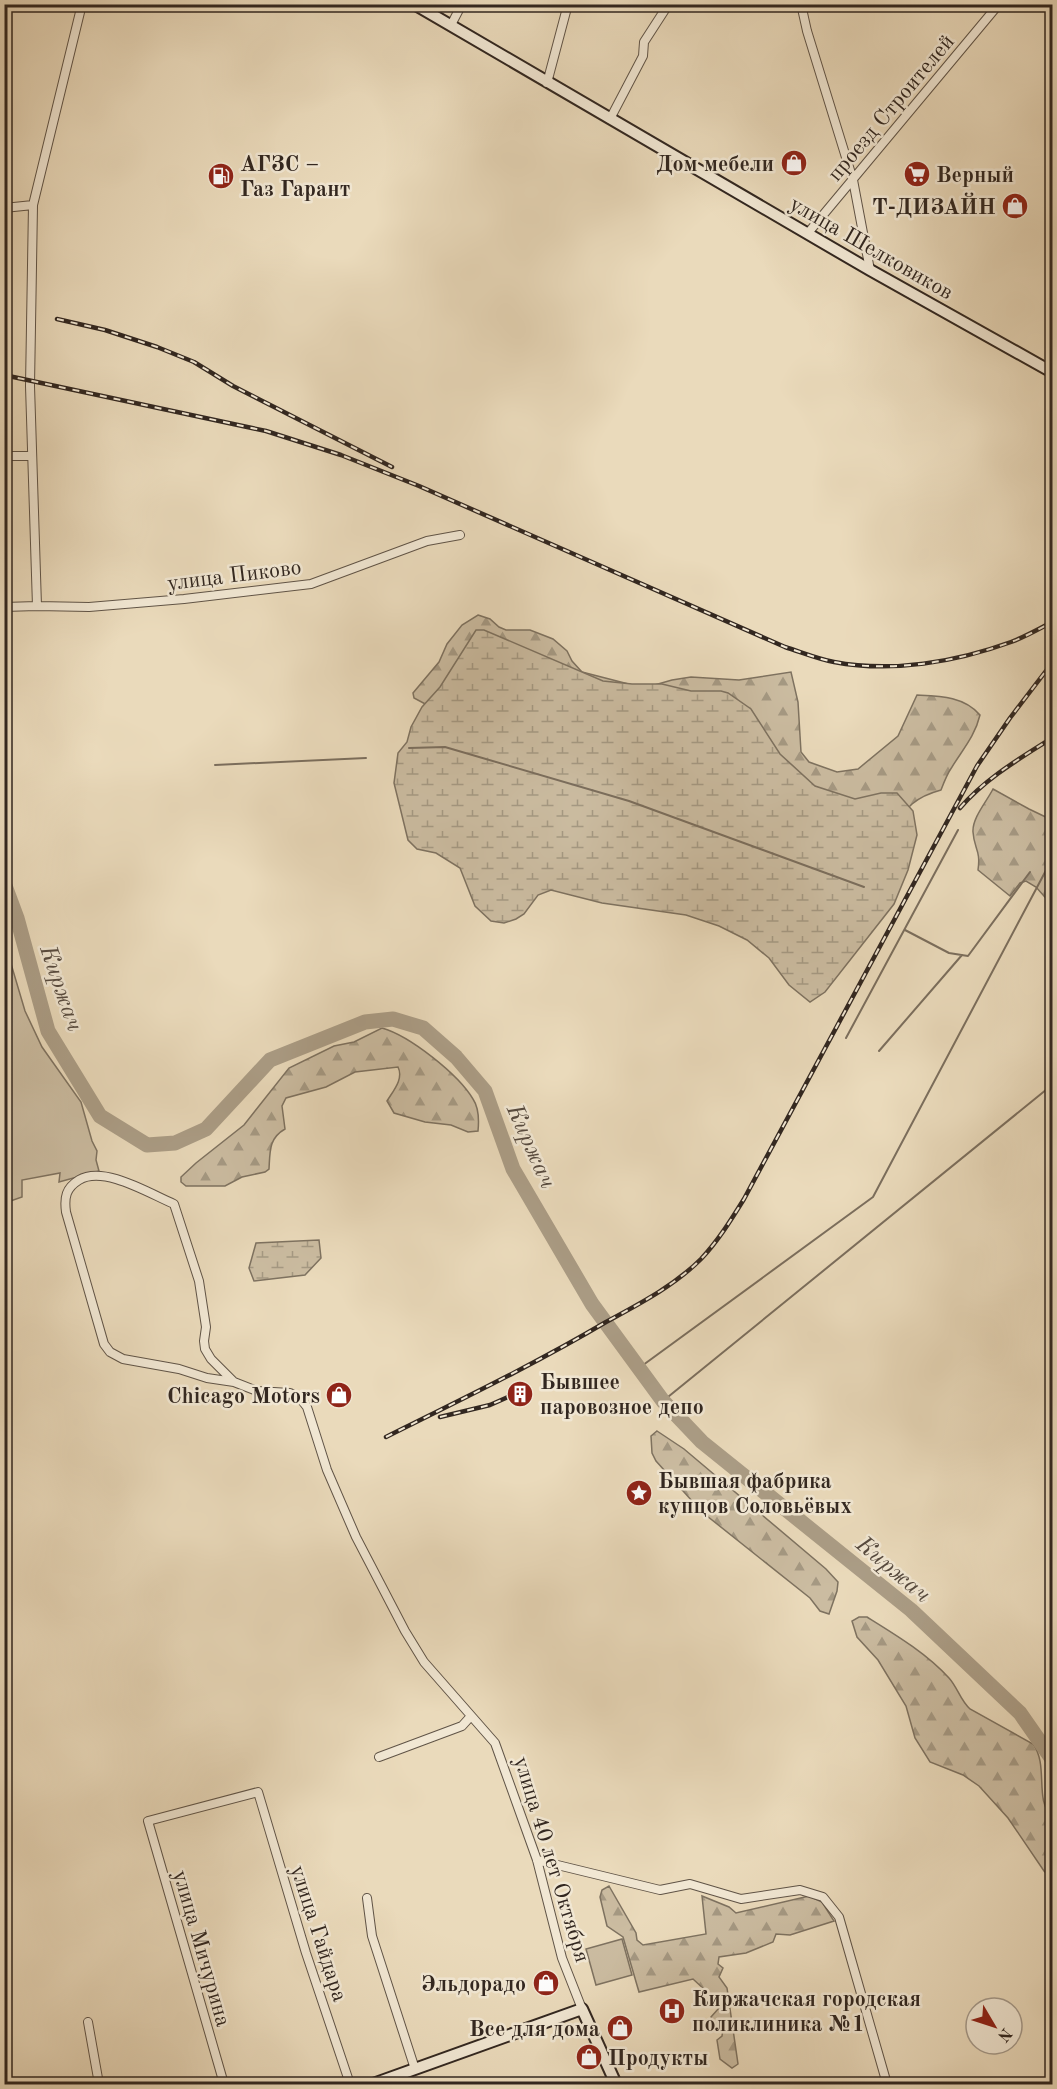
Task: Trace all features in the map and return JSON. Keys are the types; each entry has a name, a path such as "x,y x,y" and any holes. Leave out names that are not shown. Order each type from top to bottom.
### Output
{"street":[{"path":"37,606 30,337 33,205 82,4"},
{"name":"улица Шелковиков","path":"414,4 870,270 1053,372"},
{"path":"451,25 462,4"},
{"path":"547,83 568,4"},
{"path":"610,119 643,56 644,42 666,8 666,4"},
{"path":"801,4 807,31 853,180 870,270"},
{"name":"проезд Строителей","path":"808,233 999,4"},
{"path":"4,208 33,205"},
{"path":"4,456 32,456"},
{"name":"улица Пиково","path":"4,608 89,607 184,599 311,584 427,541 460,535"},
{"path":"100,1175 122,1181 174,1204 199,1281 206,1327 205,1349 211,1359 234,1382 123,1359 110,1352 104,1344 66,1212 64,1198 70,1185 84,1177 100,1175"},
{"name":"улица 40 лет Октября","path":"234,1382 268,1394 290,1393 300,1398 307,1407 327,1470 356,1537 405,1631 424,1662 495,1743 537,1860 562,1958 616,2085"},
{"path":"379,1757 462,1726 471,1716"},
{"name":"улица Гайдара","path":"148,1821 258,1792 306,1953 350,2085"},
{"name":"улица Мичурина","path":"148,1821 224,2085"},
{"path":"537,1860 660,1890 690,1884 741,1899 800,1890 823,1897 839,1917 887,2085"},
{"path":"367,1899 372,1936 415,2069"},
{"path":"373,2085 582,2009"},
{"path":"88,2022 99,2085"}],"green space":[{"path":"478,615 490,619 506,630 530,630 553,639 567,651 582,672 644,688 691,677 739,680 791,672 798,702 801,752 809,762 837,772 858,769 898,736 917,695 959,701 980,715 972,736 949,772 941,790 924,796 912,804 892,828 429,706 414,698 413,693 439,662 447,644 462,625"},
{"path":"476,630 484,630 603,681 662,684 691,691 728,693 751,709 780,754 815,786 855,799 881,793 897,793 913,811 917,835 908,870 894,904 825,992 810,1002 789,985 769,958 747,940 719,926 686,915 602,903 551,890 538,895 524,914 516,919 504,923 491,921 475,906 460,868 436,853 417,849 408,840 394,783 398,753 407,742 411,727 422,707 440,687"},
{"path":"993,789 1052,820 1052,905 1036,887 1026,881 1020,883 1010,896 978,870 979,858 973,827 977,815"},
{"path":"4,928 9,940 9,957 25,1011 42,1047 81,1102 97,1151 96,1160 99,1171 59,1182 60,1173 22,1180 22,1197 5,1203"},
{"path":"382,1028 419,1047 456,1078 475,1103 478,1131 468,1132 451,1125 425,1122 394,1113 387,1101 399,1080 398,1067 355,1072 326,1087 286,1098 282,1106 285,1129 273,1141 269,1169 265,1172 242,1177 225,1186 186,1186 181,1182 181,1177 196,1163 244,1125 289,1068 334,1046 354,1042"},
{"path":"319,1240 321,1258 305,1275 254,1281 249,1268 256,1243"},
{"path":"657,1431 684,1449 826,1569 838,1582 829,1614 820,1611 810,1598 702,1512 656,1461 652,1453 651,1436"},
{"path":"859,1617 867,1617 931,1660 949,1678 970,1709 1033,1744 1040,1762 1044,1801 1052,1815 1052,1879 1044,1871 1008,1818 979,1786 963,1775 930,1762 915,1738 906,1706 878,1660 857,1637 852,1621"},
{"path":"609,1886 636,1933 637,1940 643,1945 706,1934 702,1896 729,1907 736,1913 809,1896 822,1902 834,1921 790,1935 776,1934 773,1942 746,1953 719,1957 718,1964 723,1968 719,1977 727,1988 738,2064 732,2068 720,2059 717,2040 722,2036 723,2029 713,2024 711,2017 719,2008 719,2003 693,1979 639,1992 623,1937 607,1926 600,1897 602,1890"},
{"path":"622,1939 632,1975 596,1985 586,1949"}],"waterway":[{"path":"409,748 445,747 629,801 864,887"},
{"path":"215,765 366,758"},
{"path":"846,1038 958,830"},
{"path":"639,1368 873,1197 1052,859"},
{"path":"905,930 949,953 968,956 1030,872"},
{"name":"Киржач","path":"4,883 17,918 48,1031 100,1116 147,1145 175,1143 206,1129 270,1060 365,1022 393,1019 423,1028 456,1057 485,1091 513,1169 592,1304 663,1401 702,1442 911,1610 1020,1713 1052,1759"},
{"path":"879,1051 962,955"},
{"path":"663,1401 1052,1085"}],"railway":[{"path":"57,319 105,330 194,362 233,386 392,467"},
{"path":"4,375 266,431 341,455 419,486 785,647 828,661 878,666 924,664 990,649 1011,642 1052,622"},
{"path":"386,1437 525,1367 643,1301 668,1286 701,1259 724,1230 744,1199 977,766 1052,663"},
{"path":"960,808 992,778 1052,738"},
{"path":"440,1417 490,1405 508,1397"}],"place":[{"name":"Дом мебели","path":"794,163"},
{"name":"Верный","path":"917,174"},
{"name":"АГЗС – Газ Гарант","path":"221,176"},
{"name":"Т-ДИЗАЙН","path":"1015,206"},
{"name":"Бывшее паровозное депо","path":"520,1394"},
{"name":"Chicago Motors","path":"339,1395"},
{"name":"Бывшая фабрика купцов Соловьёвых","path":"639,1493"},
{"name":"Эльдорадо","path":"546,1983"},
{"name":"Киржачская городская поликлиника №1","path":"672,2011"},
{"name":"Все для дома","path":"620,2028"},
{"name":"Продукты","path":"589,2057"}]}
